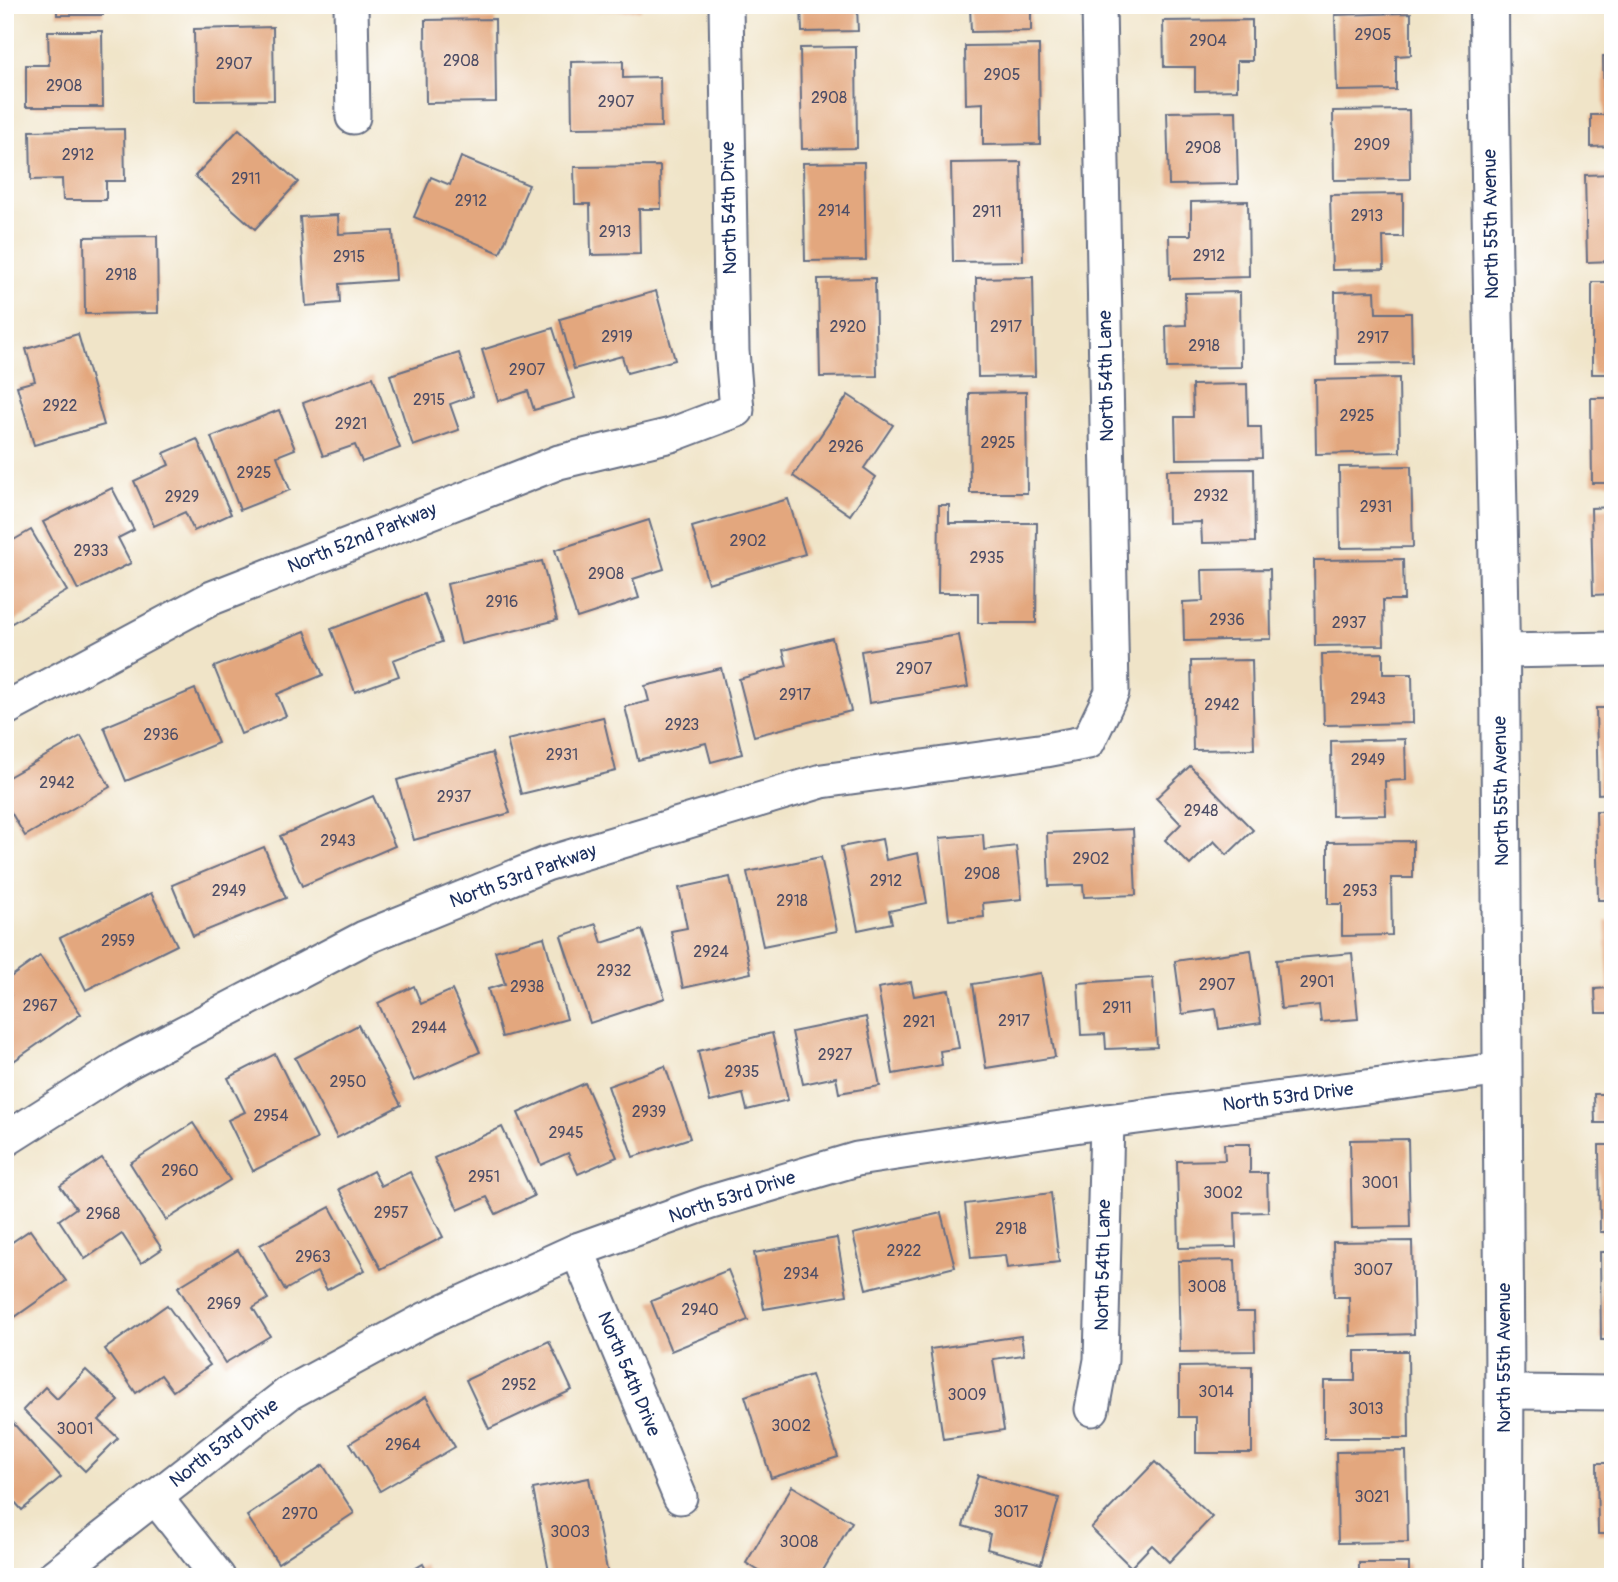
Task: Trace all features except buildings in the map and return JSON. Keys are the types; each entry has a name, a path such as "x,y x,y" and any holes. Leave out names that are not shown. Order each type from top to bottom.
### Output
{"street":[{"path":"351,5 353,117"},
{"name":"North 54th Drive","path":"726,5 732,351 737,410"},
{"name":"North 54th Lane","path":"1088,742 1112,692 1099,5"},
{"name":"North 55th Avenue","path":"1489,5 1500,651 1504,1577"},
{"name":"North 52nd Parkway","path":"5,709 212,598 559,461 671,435 737,410"},
{"path":"1500,651 1613,649"},
{"name":"North 53rd Parkway","path":"5,1140 128,1062 364,938 545,864 822,781 1088,742"},
{"name":"North 53rd Drive","path":"53,1577 289,1393 426,1319 577,1250 708,1203 857,1159 1107,1121 1503,1069"},
{"name":"North 54th Lane","path":"1092,1409 1101,1360 1107,1121"},
{"name":"North 54th Drive","path":"577,1250 680,1497"},
{"path":"1504,1392 1613,1393"},
{"path":"155,1497 218,1577"}]}
